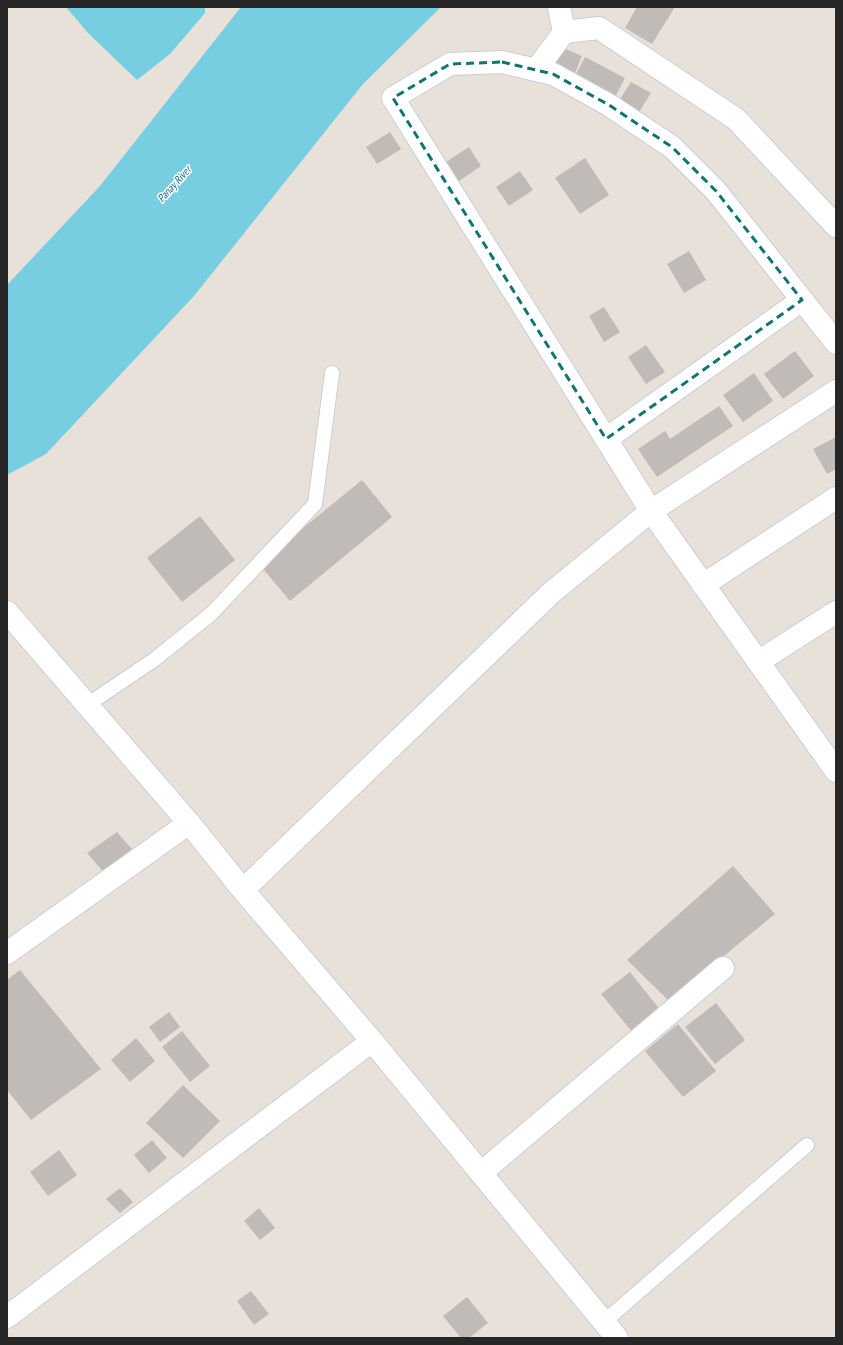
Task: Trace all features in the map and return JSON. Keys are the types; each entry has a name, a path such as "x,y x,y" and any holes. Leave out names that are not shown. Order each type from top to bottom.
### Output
{"street":[{"path":"559,7 564,32"},
{"path":"536,70 564,32 600,28 736,119 836,226"},
{"path":"836,343 716,191 672,147 609,104 553,74 502,62 450,64 393,98 651,511 836,771"},
{"path":"606,439 802,300"},
{"path":"243,890 551,593 651,511 836,391"},
{"path":"703,585 836,498"},
{"path":"7,612 189,823 243,890 372,1041 617,1338"},
{"path":"758,662 836,612"},
{"path":"7,953 189,823"},
{"path":"481,1174 723,968"},
{"path":"7,1317 372,1041"}],"lane":[{"path":"87,705 155,659 211,614 315,504 332,372"},
{"path":"604,1322 807,1145"}],"highlighted area":[{"path":"502,62 553,74 609,105 672,147 716,191 802,300 606,439 393,98 450,64"}],"water":[{"path":"66,7 205,7 205,13 170,54 137,80 88,33"},
{"name":"Panay River","path":"241,7 441,7 363,84 194,296 46,454 7,475 7,285 100,186"}],"building":[{"path":"637,7 675,7 652,44 625,28"},
{"path":"559,46 582,56 573,78 550,68"},
{"path":"585,57 625,78 614,99 574,78"},
{"path":"631,82 651,93 639,112 619,101"},
{"path":"390,132 401,149 377,164 366,147"},
{"path":"469,147 481,166 459,181 446,162"},
{"path":"585,158 609,195 580,214 555,178"},
{"path":"520,171 533,190 509,206 496,187"},
{"path":"689,251 706,280 684,293 667,264"},
{"path":"604,307 620,332 604,342 589,316"},
{"path":"646,345 665,372 646,384 628,357"},
{"path":"795,351 814,376 783,399 764,374"},
{"path":"754,373 773,401 743,422 723,395"},
{"path":"719,406 733,426 657,477 638,449 665,431 670,439"},
{"path":"836,437 836,469 827,474 813,449"},
{"path":"362,480 392,517 290,601 259,564"},
{"path":"200,516 235,560 182,602 147,558"},
{"path":"117,832 137,855 107,876 87,853"},
{"path":"733,866 775,914 669,1001 627,960"},
{"path":"20,970 101,1069 31,1120 7,1090 7,980"},
{"path":"630,972 661,1011 633,1033 601,994"},
{"path":"716,1003 745,1040 715,1064 685,1027"},
{"path":"169,1012 180,1027 160,1042 149,1027"},
{"path":"678,1024 716,1071 683,1097 645,1051"},
{"path":"182,1031 210,1066 190,1082 162,1047"},
{"path":"136,1038 155,1061 130,1082 111,1060"},
{"path":"183,1085 220,1121 183,1158 146,1123"},
{"path":"152,1140 167,1158 149,1173 134,1155"},
{"path":"59,1150 77,1175 48,1196 30,1172"},
{"path":"120,1188 133,1202 120,1213 106,1199"},
{"path":"259,1208 275,1228 260,1240 244,1221"},
{"path":"251,1291 269,1314 254,1325 237,1301"},
{"path":"467,1297 488,1323 469,1338 461,1338 443,1316"}]}
